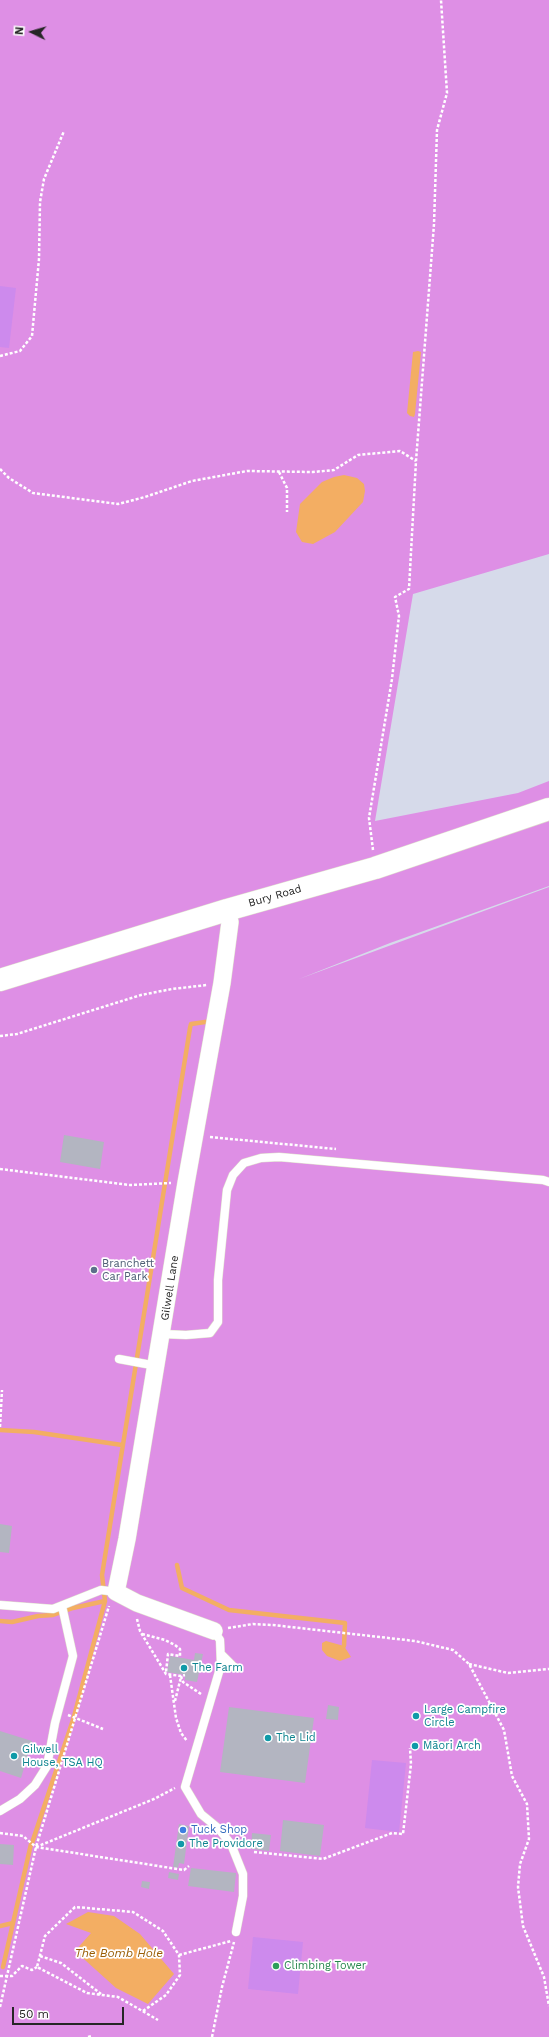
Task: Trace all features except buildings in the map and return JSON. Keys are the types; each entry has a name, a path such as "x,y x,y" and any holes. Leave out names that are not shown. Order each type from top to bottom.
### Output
{"street":[{"name":"Bury Road","path":"0,980 227,910 375,868 549,809"},
{"name":"Gilwell Lane","path":"116,1592 157,1366 186,1183 216,1020 230,922 227,910"},
{"path":"116,1592 137,1603 214,1631"}],"lane":[{"path":"162,1334 186,1335 210,1333 218,1322 218,1280 227,1190 233,1175 244,1163 261,1158 279,1157 543,1180 549,1182"},
{"path":"119,1359 157,1366"},
{"path":"0,1605 63,1610 101,1590 116,1592"},
{"path":"0,1810 20,1799 35,1785 47,1766 55,1723 73,1656 63,1610"},
{"path":"214,1631 220,1640 221,1665 185,1787 201,1814 218,1828 231,1844 243,1874 243,1896 235,1936"},
{"path":"221,1654 234,1667"}],"path":[{"path":"375,868 369,818 392,679 398,616 395,597 409,588 416,461 434,224 436,130 447,93 441,0"},
{"path":"0,356 20,351 32,336 39,259 40,202 44,179 64,132"},
{"path":"0,469 9,478 33,493 118,504 145,497 192,481 247,471 313,472 334,470 358,455 400,451 416,461"},
{"path":"279,472 288,488 287,512"},
{"path":"0,1036 17,1034 141,995 172,988 222,983"},
{"path":"0,1169 130,1185 165,1183"},
{"path":"0,1427 2,1390"},
{"path":"0,2007 36,1847 112,1596 116,1592"},
{"path":"137,1603 135,1612 142,1634 166,1674 181,1676 185,1675"},
{"path":"214,1631 253,1624 415,1641 453,1650 469,1664 504,1730 512,1776 527,1804 529,1839 520,1864 518,1887 523,1926 544,1977 549,2006"},
{"path":"142,1634 165,1640 175,1644 180,1649 180,1656 168,1654 166,1673"},
{"path":"469,1664 508,1673 549,1669"},
{"path":"170,1675 181,1733 195,1752"},
{"path":"181,1676 183,1682 200,1694 212,1697"},
{"path":"175,1704 181,1676"},
{"path":"69,1715 103,1729"},
{"path":"254,1852 323,1859 392,1833 403,1834 410,1764 410,1748"},
{"path":"36,1847 154,1799 174,1788 185,1787"},
{"path":"0,1833 22,1836 36,1847 184,1870 189,1866"},
{"path":"0,1976 12,1976 22,1966 32,1970 37,1967 45,1936 75,1907 133,1912 163,1931 179,1955 180,1975 166,1995 144,2011"},
{"path":"179,1955 235,1936"},
{"path":"212,2037 222,1987 235,1936"},
{"path":"40,1956 61,1963 101,1995"},
{"path":"37,1967 87,1993 118,1997 158,2020"},
{"path":"88,2037 92,2036"}],"shaded area":[{"path":"0,0 549,0 549,554 413,594 375,821 518,793 549,781 549,886 390,943 299,979 549,887 549,2037 0,2037"},
{"path":"0,286 16,288 9,348 0,347"},
{"path":"372,1760 406,1763 399,1832 365,1828"},
{"name":"Climbing Tower","path":"253,1937 303,1942 298,1994 248,1989"}],"water":[{"path":"413,352 421,352 414,417 407,413"},
{"path":"344,475 357,478 364,484 365,491 363,502 335,532 313,544 302,542 296,532 300,504 322,482"},
{"path":"326,1641 344,1646 351,1657 340,1661 327,1656 322,1650 322,1643"},
{"name":"The Bomb Hole","path":"88,1912 114,1916 140,1934 174,1974 148,2004 116,1988 75,1951 91,1933 66,1924"}],"waterway":[{"path":"32,1843 73,1720 105,1601 102,1575 190,1028 191,1024 212,1021"},
{"path":"0,1430 34,1432 122,1445"},
{"path":"177,1565 182,1588 229,1610 345,1623 344,1646"},
{"path":"0,1621 12,1622 38,1616 53,1615 73,1608 105,1601"},
{"path":"3,1967 31,1844"},
{"path":"0,1926 13,1923"}],"place":[{"name":"Branchett Car Park","path":"94,1270"},
{"name":"The Farm","path":"184,1668"},
{"name":"Large Campfire Circle","path":"416,1716"},
{"name":"The Lid","path":"268,1738"},
{"name":"Māori Arch","path":"415,1746"},
{"name":"Gilwell House, TSA HQ","path":"14,1756"},
{"name":"Tuck Shop","path":"183,1830"},
{"name":"The Providore","path":"181,1844"},
{"name":"Climbing Tower","path":"276,1966"}]}
